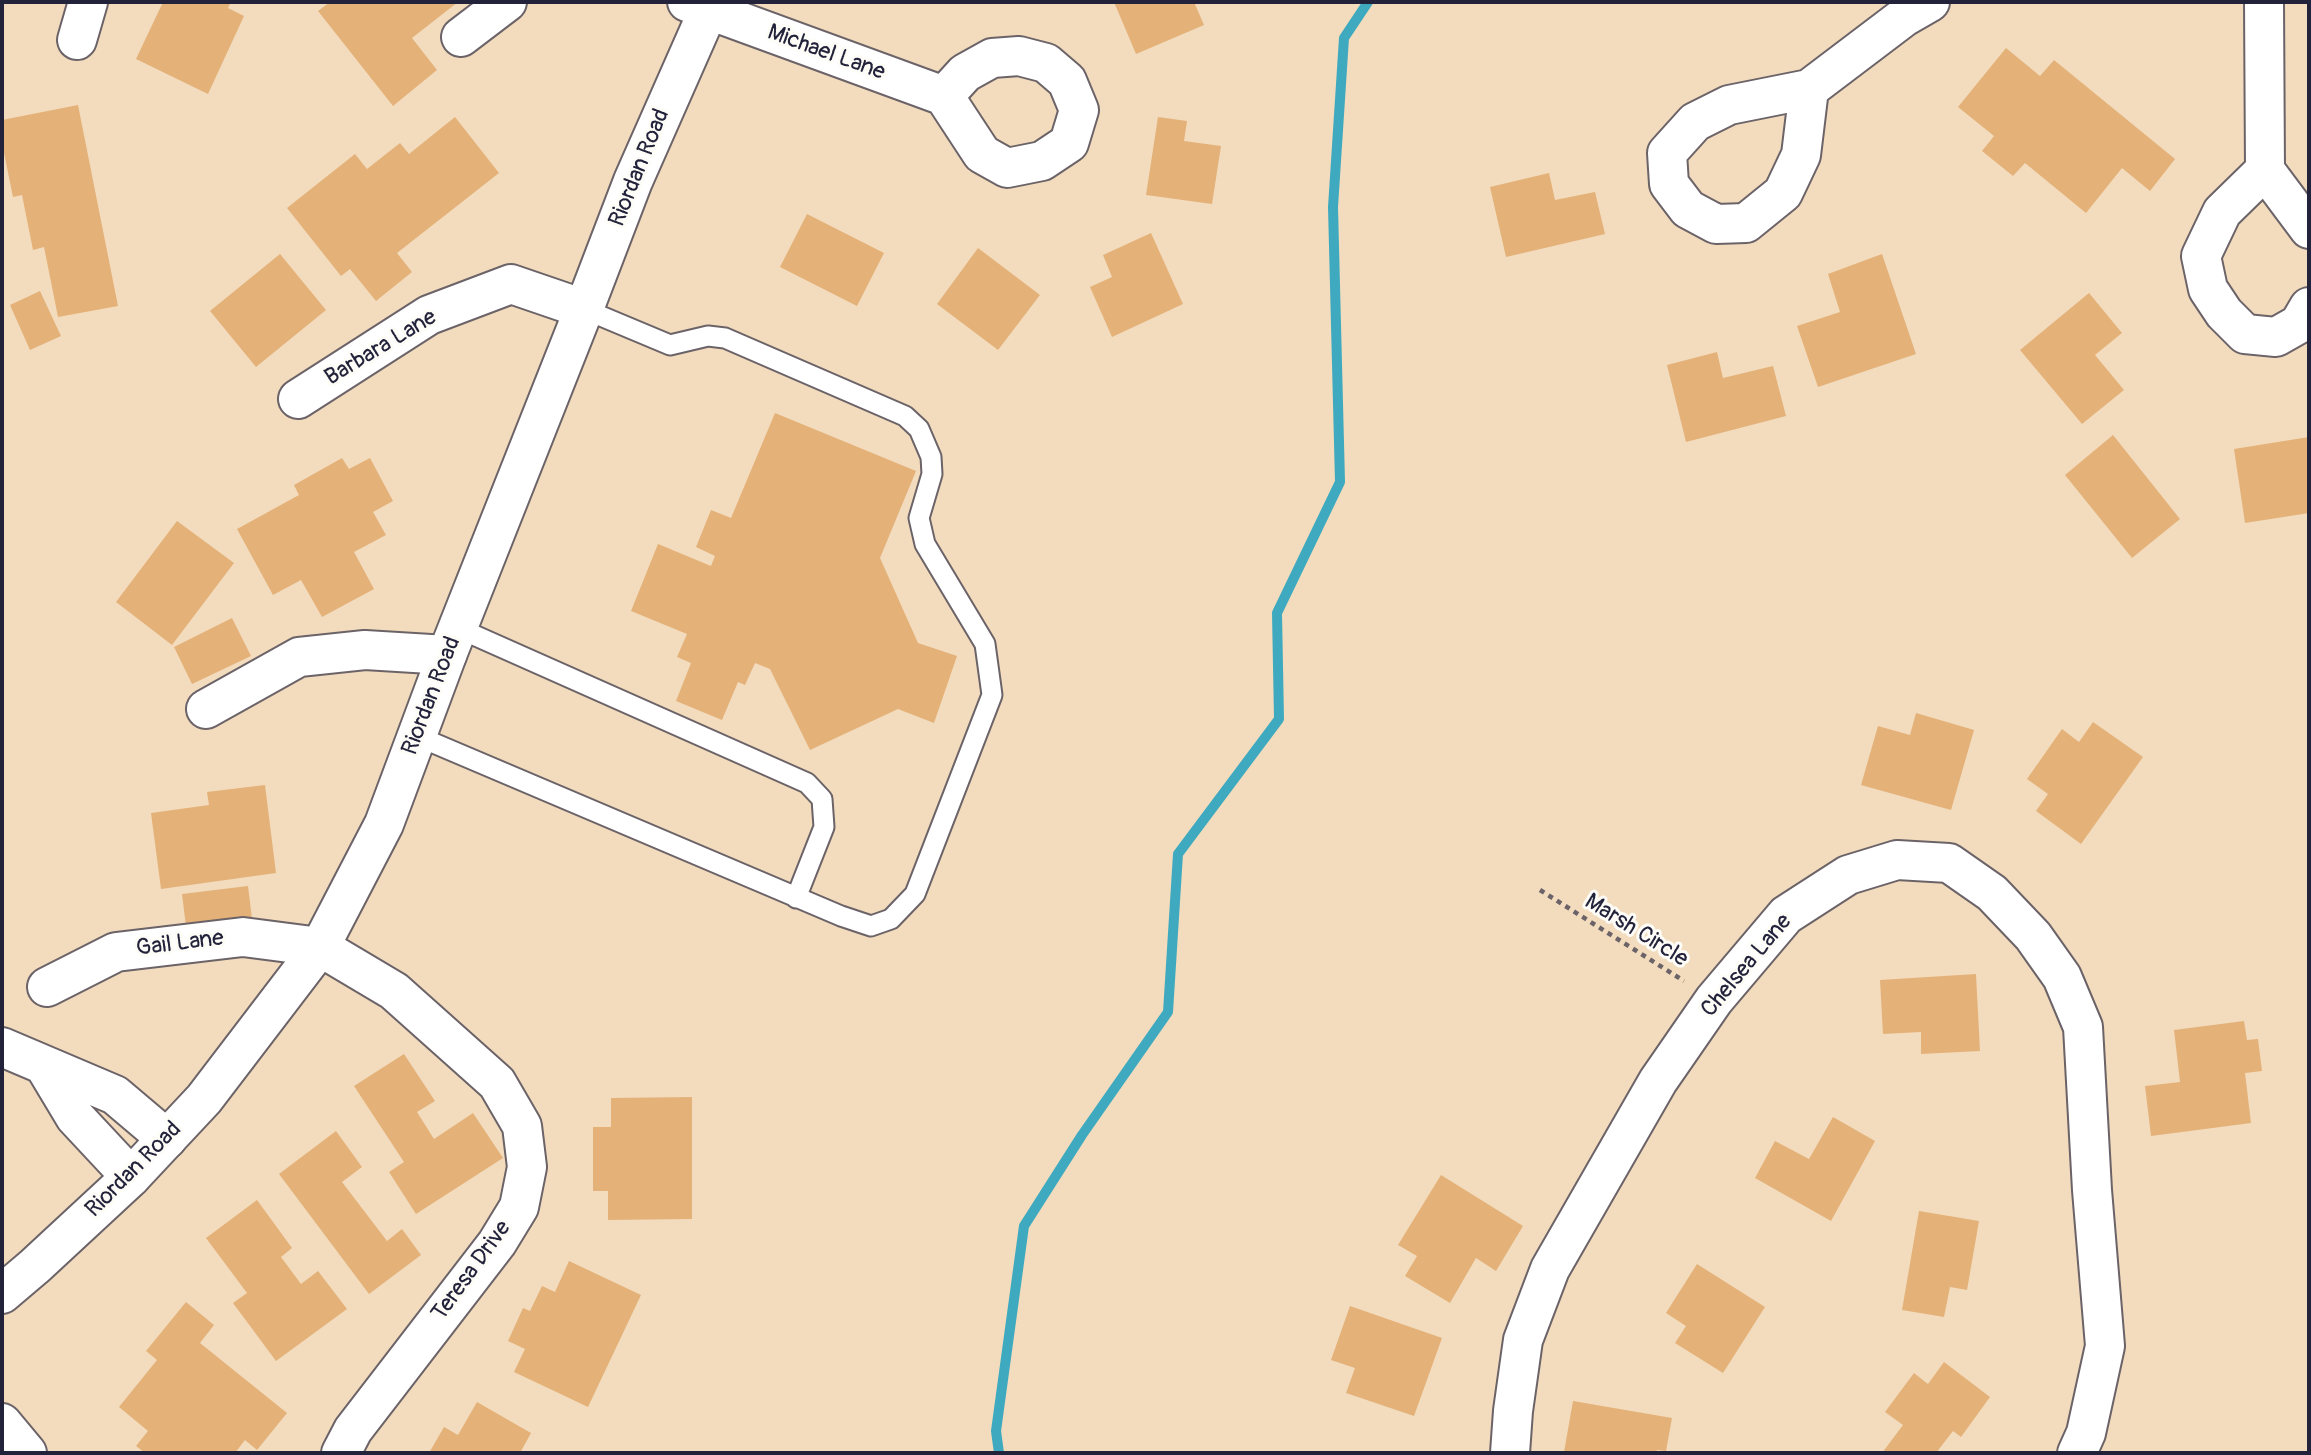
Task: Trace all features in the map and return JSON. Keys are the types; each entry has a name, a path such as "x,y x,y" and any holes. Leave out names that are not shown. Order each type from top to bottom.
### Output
{"street":[{"path":"77,40 88,2"},
{"path":"461,37 506,2"},
{"path":"1809,89 1904,17 1930,2"},
{"path":"2264,2 2265,170 2309,229"},
{"name":"Michael Lane","path":"702,4 944,96"},
{"name":"Riordan Road","path":"2,1294 36,1266 131,1177 204,1099 320,947 384,824 702,4"},
{"path":"2265,170 2222,212 2202,256 2208,289 2224,313 2245,334 2276,337 2299,324 2309,307"},
{"name":"Barbara Lane","path":"298,399 429,315 511,284 584,309"},
{"path":"206,709 299,657 453,641"},
{"name":"Chelsea Lane","path":"1510,1453 1523,1340 1550,1269 1658,1081 1714,1000 1786,915 1848,876 1897,860 1949,863 1992,893 2033,936 2062,977 2083,1027 2092,1190 2105,1346 2086,1433 2077,1453"},
{"name":"Gail Lane","path":"47,987 116,952 243,937 320,947"},
{"name":"Teresa Drive","path":"320,947 394,991 497,1083 523,1126 527,1167 519,1207 497,1243 388,1381 353,1430 341,1453"},
{"path":"2,1047 115,1094 167,1139"},
{"path":"45,1067 75,1117 131,1177"},
{"path":"2,1423 27,1453"}],"lane":[{"path":"416,736 796,898 871,926 891,919 915,894 992,695 985,644 925,544 919,518 932,474 931,457 919,429 905,416 725,338 708,336 670,345 584,309"},
{"path":"453,641 807,783 822,799 824,827 796,898"}],"path":[{"name":"Marsh Circle","path":"1540,890 1714,1000"}],"building":[{"path":"163,2 231,2 228,8 244,16 208,94 136,59"},
{"path":"330,2 458,2 412,38 437,70 393,106 318,11"},
{"path":"1114,2 1194,2 1204,25 1136,54"},
{"path":"2006,48 2040,76 2054,60 2175,159 2150,191 2122,168 2086,213 2025,163 2013,176 1982,151 1994,136 1958,107"},
{"path":"78,105 118,306 58,317 44,247 33,250 22,195 13,197 2,143 2,120"},
{"path":"455,117 499,173 397,253 412,272 376,301 350,269 341,276 287,208 355,154 367,169 400,143 409,154"},
{"path":"1158,117 1187,121 1184,141 1221,146 1212,204 1146,195"},
{"path":"1549,173 1555,200 1595,192 1605,234 1506,257 1490,187"},
{"path":"807,214 884,253 857,306 780,267"},
{"path":"1151,233 1183,304 1112,337 1090,287 1112,277 1103,255"},
{"path":"978,248 1040,295 998,350 937,304"},
{"path":"280,254 326,310 256,367 210,311"},
{"path":"1882,254 1916,354 1818,387 1797,326 1840,312 1828,274"},
{"path":"40,291 61,336 30,350 10,305"},
{"path":"2089,293 2122,333 2095,355 2124,390 2082,424 2020,350"},
{"path":"1717,352 1723,378 1773,366 1786,416 1686,442 1667,365"},
{"path":"775,413 916,471 880,558 918,643 957,656 934,723 898,709 810,750 770,669 755,663 745,685 738,682 722,720 676,701 691,663 677,657 687,634 631,611 658,544 711,566 715,556 696,547 711,510 731,518"},
{"path":"2113,435 2180,519 2132,558 2065,475"},
{"path":"2309,437 2309,513 2245,523 2234,449"},
{"path":"342,458 349,469 370,458 393,501 373,512 386,535 354,552 374,589 322,617 301,580 273,595 237,529 299,495 294,485"},
{"path":"177,521 234,563 172,645 116,602"},
{"path":"232,618 251,656 192,684 174,647"},
{"path":"1916,713 1974,730 1951,810 1861,785 1878,726 1910,735"},
{"path":"2093,722 2143,757 2081,844 2036,811 2048,794 2027,779 2062,729 2079,742"},
{"path":"265,785 276,873 161,889 151,813 209,805 207,792"},
{"path":"248,886 253,927 187,935 182,894"},
{"path":"1976,974 1980,1051 1921,1054 1921,1032 1883,1034 1880,980"},
{"path":"2244,1021 2247,1040 2258,1039 2262,1071 2245,1073 2251,1123 2151,1136 2145,1086 2180,1082 2174,1030"},
{"path":"404,1054 435,1101 417,1112 434,1139 473,1113 503,1158 416,1214 389,1172 404,1162 354,1086"},
{"path":"692,1097 692,1219 608,1220 608,1191 593,1191 593,1127 611,1127 611,1098"},
{"path":"1833,1117 1875,1141 1831,1221 1755,1178 1775,1141 1809,1159"},
{"path":"336,1131 362,1167 342,1182 387,1241 402,1229 421,1255 369,1294 279,1174"},
{"path":"1441,1175 1523,1226 1496,1271 1476,1258 1450,1303 1405,1276 1417,1256 1398,1245"},
{"path":"257,1200 292,1248 281,1257 301,1284 318,1271 347,1309 276,1361 233,1303 247,1293 206,1238"},
{"path":"1919,1211 1979,1221 1967,1290 1950,1287 1944,1317 1902,1310"},
{"path":"569,1261 641,1295 588,1407 514,1372 525,1349 508,1341 523,1308 530,1311 542,1286 555,1292"},
{"path":"1697,1264 1765,1307 1723,1373 1675,1343 1686,1326 1666,1313"},
{"path":"186,1302 214,1325 200,1343 287,1413 257,1450 245,1440 235,1453 145,1453 136,1446 148,1431 119,1407 157,1360 146,1351"},
{"path":"1350,1306 1442,1338 1414,1416 1346,1393 1355,1368 1331,1360"},
{"path":"1944,1362 1990,1397 1961,1437 1953,1431 1936,1453 1882,1453 1903,1425 1885,1412 1914,1373 1928,1384"},
{"path":"1573,1401 1672,1418 1666,1451 1564,1452"},
{"path":"477,1402 531,1433 520,1453 429,1453 444,1427 458,1435"}],"waterway":[{"path":"999,1453 996,1431 1024,1226 1082,1135 1168,1012 1178,854 1279,719 1277,613 1340,482 1333,207 1344,38 1368,2"}]}
